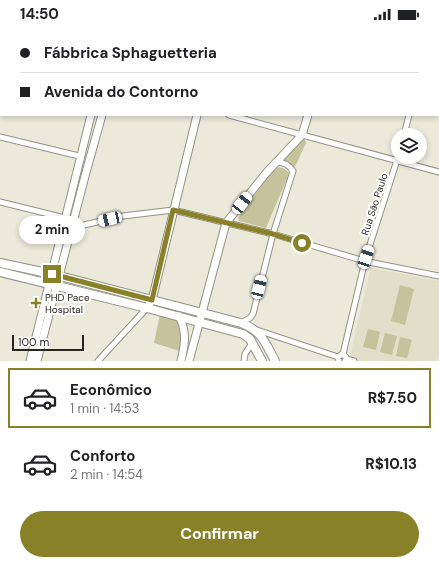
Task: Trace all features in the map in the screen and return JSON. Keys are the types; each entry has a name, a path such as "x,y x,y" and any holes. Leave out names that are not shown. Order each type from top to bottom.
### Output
{"main road":[{"path":"0,263 55,275 241,323 254,329 262,337 275,361"},
{"path":"0,272 200,321 243,334 252,342 262,361"}],"street":[{"path":"38,361 65,218 90,116"},
{"path":"55,275 71,228 102,116"},
{"path":"98,361 147,308 152,300 197,116"},
{"path":"234,116 391,157"},
{"path":"189,361 226,223 267,172 302,135 308,116"},
{"path":"406,128 409,116"},
{"path":"0,137 79,156 83,160 85,176"},
{"path":"241,323 250,318 252,314 273,234 293,171 285,164 277,162"},
{"name":"Rua São Paulo","path":"343,358 365,261 396,164"},
{"path":"414,164 439,172"},
{"path":"0,202 65,218"},
{"path":"71,228 123,216 173,210 273,234 365,261 439,276"},
{"path":"30,361 53,285"},
{"path":"179,316 184,325 185,335 181,361"},
{"path":"254,329 354,361"},
{"path":"244,361 245,354 252,342"}],"shaded area":[{"path":"303,135 306,143 293,171 285,164 277,162"},
{"path":"275,167 283,168 289,174 266,228 239,221 238,218"},
{"path":"372,268 439,281 439,354 437,361 349,361 370,269"},
{"path":"400,285 414,289 405,325 391,321"},
{"path":"160,314 174,317 181,326 183,352 154,343"},
{"path":"368,329 380,332 376,350 363,347"},
{"path":"385,333 397,336 392,355 380,352"},
{"path":"400,337 412,340 407,358 396,356"}],"place":[{"name":"PHD Pace Hospital","path":"36,303"}],"route":[{"path":"52,274 152,300 173,210 273,234 302,243"}]}
